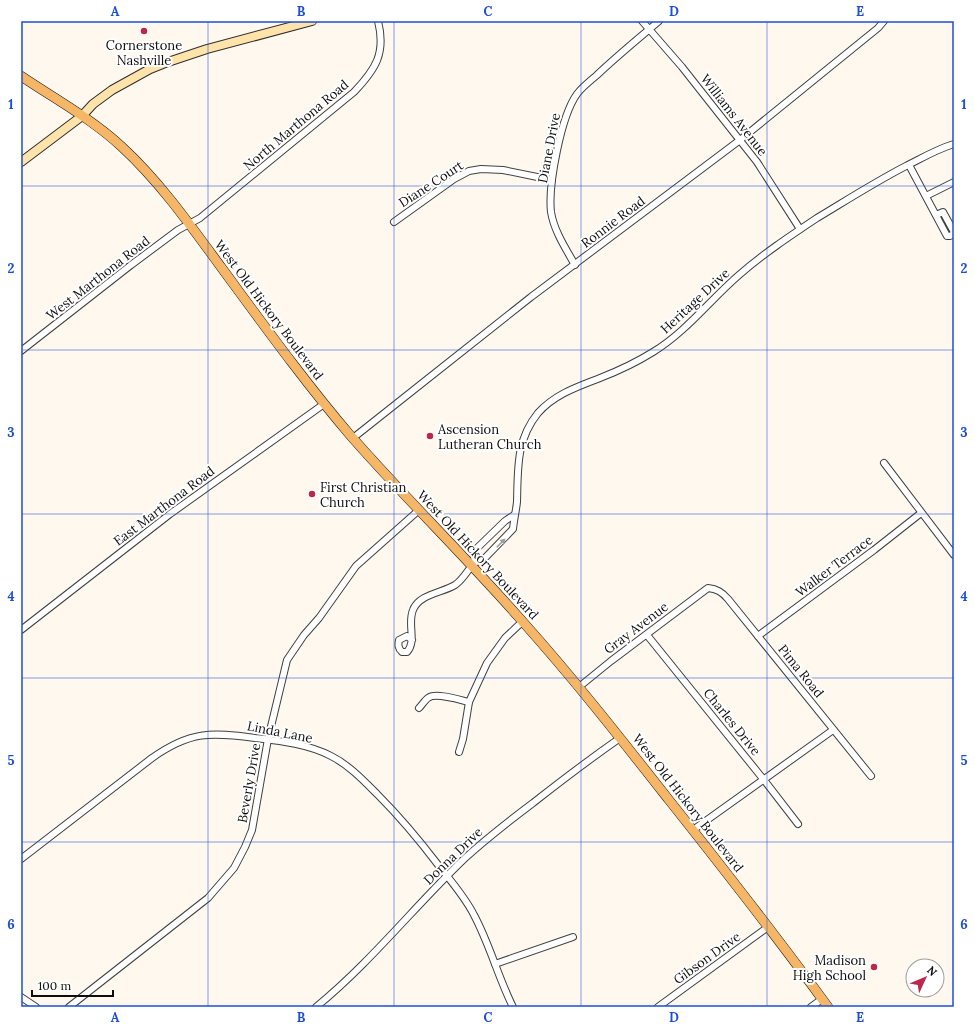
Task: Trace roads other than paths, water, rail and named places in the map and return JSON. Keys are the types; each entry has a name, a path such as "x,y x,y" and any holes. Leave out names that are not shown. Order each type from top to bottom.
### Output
{"main road":[{"name":"West Old Hickory Boulevard","path":"21,76 82,116 122,148 154,181 189,224 324,404 419,510 474,563 579,687 693,830 828,1007"}],"street":[{"path":"21,162 82,116 93,104 112,90 133,78 165,63 207,49 312,21"},
{"name":"North Marthona Road","path":"189,224 200,218 354,92 372,72 379,53 381,42 378,21"},
{"name":"Williams Avenue","path":"642,21 682,67 757,162 800,229"},
{"name":"Diane Drive","path":"575,265 556,229 551,212 552,180 561,133 569,107 582,90 612,61 659,21"},
{"name":"Ronnie Road","path":"353,438 531,298 740,140 878,28 884,21"},
{"name":"Heritage Drive","path":"412,640 410,629 413,610 419,602 455,585 462,579 474,563 482,561 513,529 520,447 532,422 543,408 552,400 573,388 602,377 654,352 682,329 740,274 800,229 843,201 942,148 954,144"},
{"path":"909,165 936,215"},
{"name":"Diane Court","path":"394,222 454,179 469,171 481,169 503,170 552,180"},
{"path":"926,196 954,182"},
{"name":"West Marthona Road","path":"21,351 131,265 178,230 189,224"},
{"name":"East Marthona Road","path":"21,630 170,514 324,404"},
{"path":"884,463 954,555"},
{"name":"Beverly Drive","path":"69,1007 208,898 234,868 252,830 268,739 287,660 356,566 419,510"},
{"name":"Walker Terrace","path":"758,636 874,550 921,513"},
{"name":"Heritage Drive","path":"474,563 473,552 505,521 514,515"},
{"name":"Pima Road","path":"708,588 716,588 722,592 871,776"},
{"name":"Gray Avenue","path":"579,687 708,588"},
{"path":"459,752 470,702 487,663 505,638 523,621"},
{"name":"Charles Drive","path":"647,635 798,824"},
{"path":"420,708 429,697 433,696 443,696 470,702"},
{"path":"693,830 834,730"},
{"name":"Linda Lane","path":"21,859 152,758 186,738 203,735 240,736 287,742 331,756 350,769 372,789 402,821 447,876 473,914 484,936 502,984 513,1007"},
{"name":"Donna Drive","path":"316,1007 364,963 447,876 479,846 499,829 620,738"},
{"name":"Gibson Drive","path":"658,1007 768,927"},
{"path":"495,964 573,936"},
{"path":"21,997 36,1007"},
{"path":"810,1007 822,999"}],"place":[{"name":"Cornerstone Nashville","path":"144,31"},
{"name":"Ascension Lutheran Church","path":"430,436"},
{"name":"First Christian Church","path":"312,494"},
{"name":"Madison High School","path":"874,967"}]}
